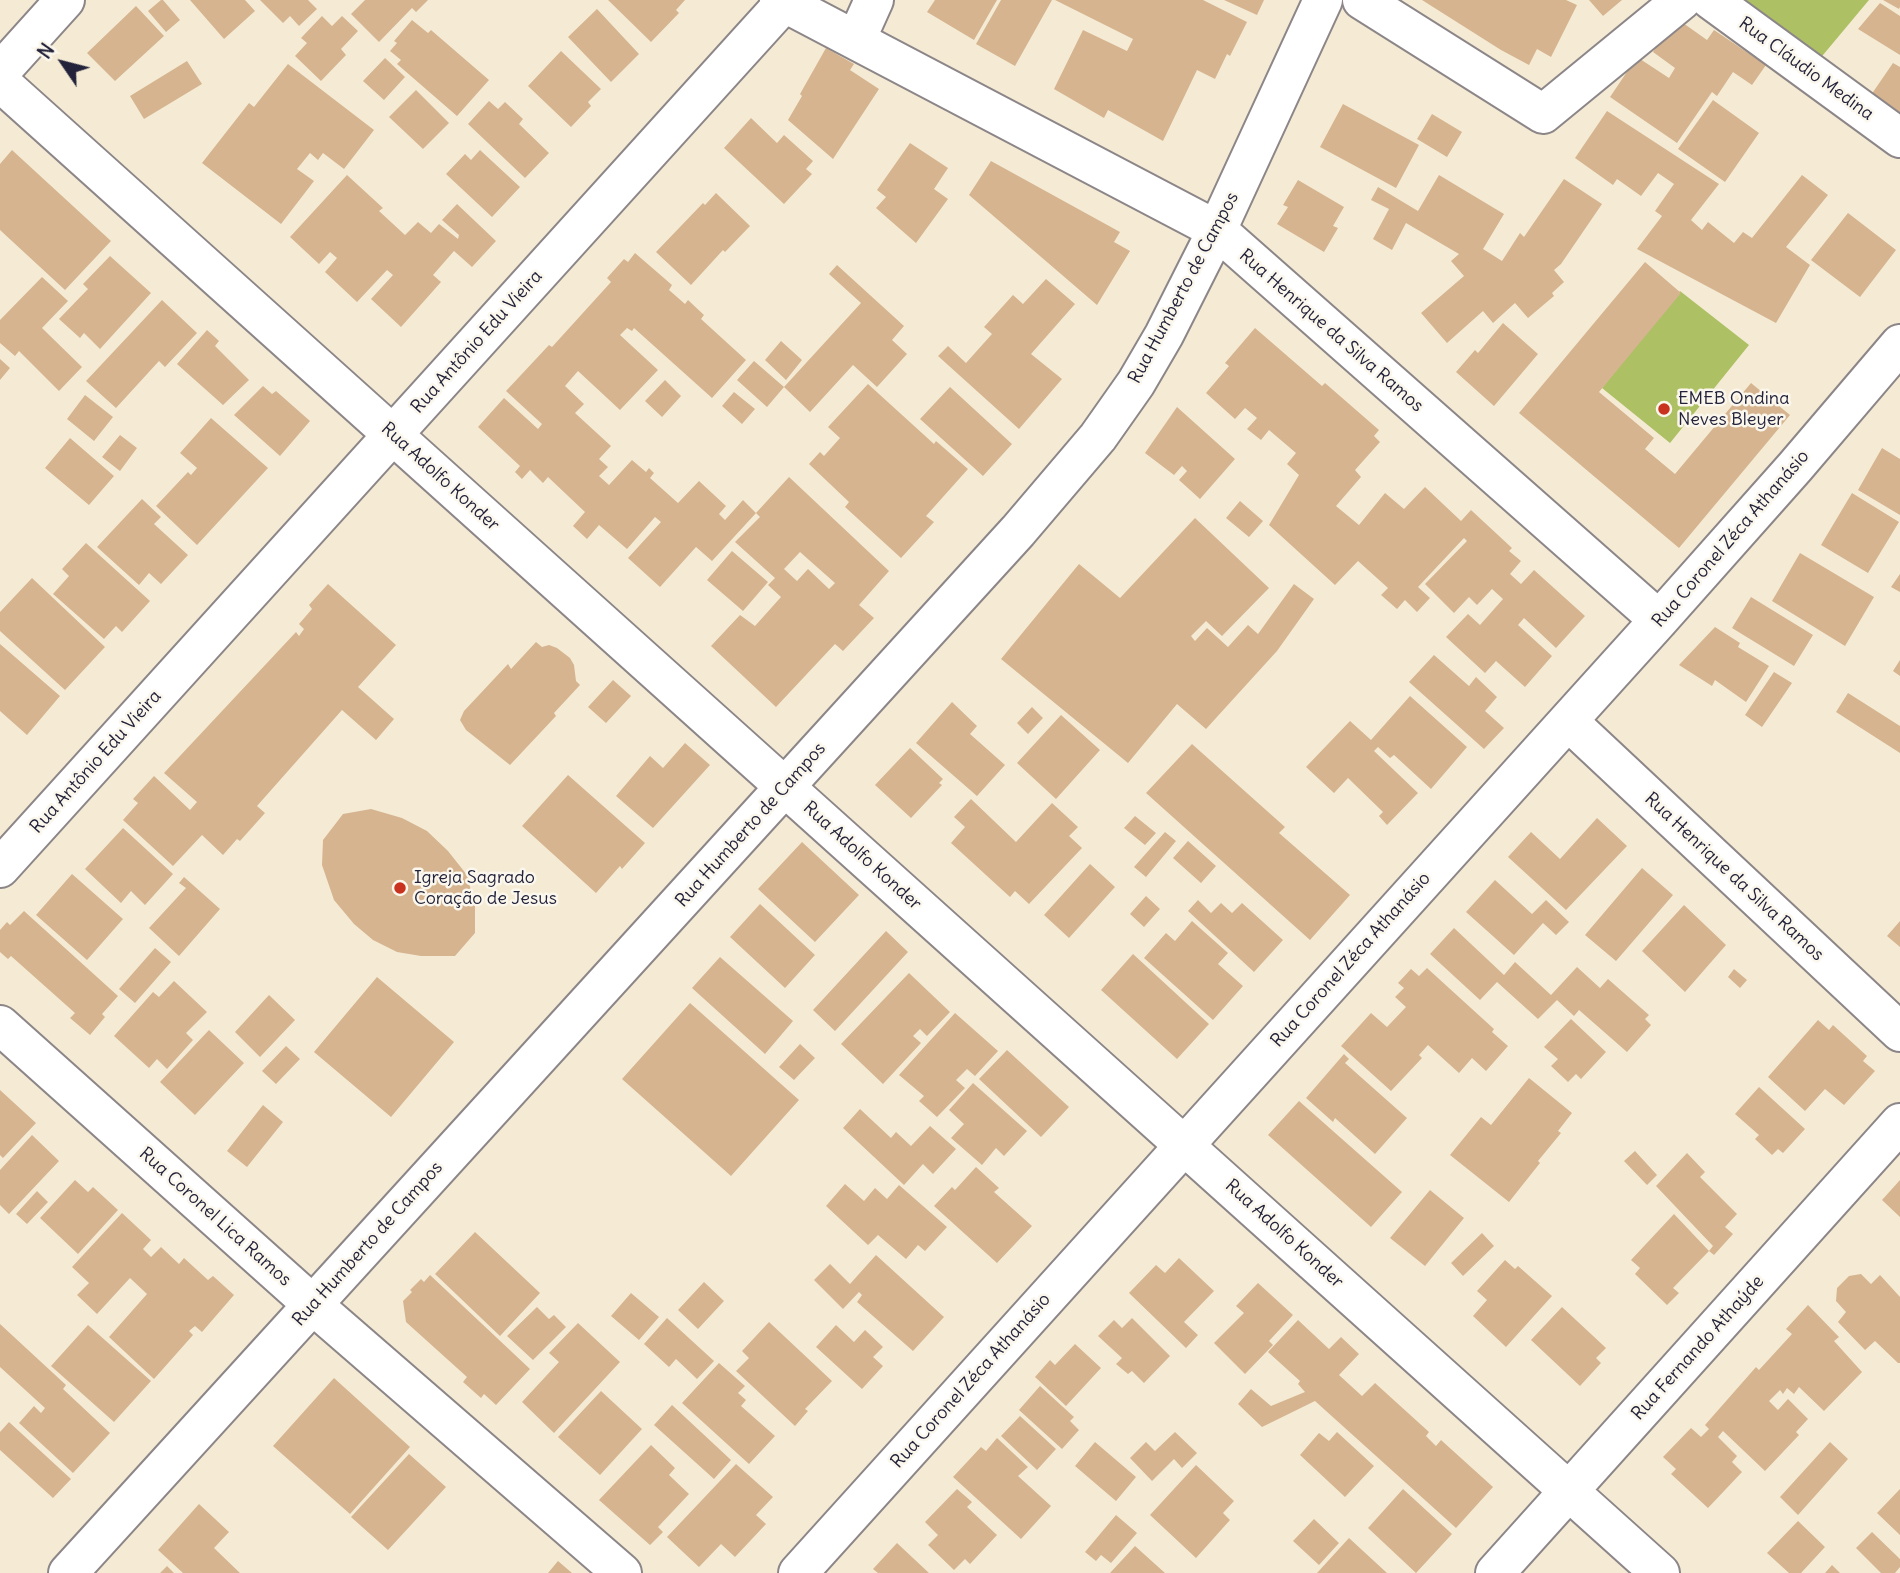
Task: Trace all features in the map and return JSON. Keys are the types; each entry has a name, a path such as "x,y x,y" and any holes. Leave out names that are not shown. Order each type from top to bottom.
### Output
{"street":[{"path":"0,72 65,0"},
{"path":"856,40 874,0"},
{"name":"Rua Humberto de Campos","path":"68,1573 1051,494 1098,438 1136,383 1164,335 1217,230 1323,0"},
{"path":"1362,0 1543,114 1682,0"},
{"name":"Rua Cláudio Medina","path":"1711,0 1900,138"},
{"name":"Rua Henrique da Silva Ramos","path":"781,2 1217,230 1659,620"},
{"name":"Rua Antônio Edu Vieira","path":"0,868 781,2"},
{"name":"Rua Adolfo Konder","path":"0,82 1660,1573"},
{"name":"Rua Coronel Zéca Athanásio","path":"798,1573 1659,620 1900,344"},
{"name":"Rua Henrique da Silva Ramos","path":"1567,721 1900,1032"},
{"name":"Rua Coronel Lica Ramos","path":"0,1025 313,1305 622,1573"},
{"name":"Rua Fernando Athaýde","path":"1496,1573 1900,1123"}],"green space":[{"path":"1734,0 1869,0 1818,61"},
{"path":"1680,291 1749,345 1670,443 1602,388"}],"building":[{"path":"161,0 180,20 166,32 148,11"},
{"path":"190,0 245,0 255,11 224,39"},
{"path":"260,0 308,0 317,9 299,26 290,16 283,23"},
{"path":"365,0 428,0 416,12 412,8 379,42 351,14"},
{"path":"608,0 685,0 676,10 679,13 651,42"},
{"path":"935,0 997,0 974,40 927,12"},
{"path":"1001,0 1052,0 1015,66 976,44"},
{"path":"1055,0 1203,0 1247,22 1215,79 1197,70 1163,141 1108,110 1104,118 1054,89 1083,30 1127,51 1133,39"},
{"path":"1224,0 1264,0 1257,15"},
{"path":"1422,0 1566,0 1577,5 1551,57 1537,49 1529,65"},
{"path":"1589,0 1622,0 1603,16"},
{"path":"1883,0 1900,0 1900,7 1899,9"},
{"path":"1880,3 1900,16 1900,55 1858,29"},
{"path":"136,6 164,36 115,81 87,53"},
{"path":"597,9 639,54 611,82 568,37"},
{"path":"322,16 332,26 342,16 358,31 341,49 346,55 321,81 295,56 307,43 301,38"},
{"path":"1676,18 1707,40 1714,30 1766,65 1752,85 1733,72 1717,96 1712,92 1677,143 1610,97 1637,57 1669,78 1675,68 1653,52"},
{"path":"412,20 428,33 431,30 489,80 457,116 397,64 401,60 390,51 397,43 394,41"},
{"path":"826,48 854,64 850,70 879,89 833,159 788,120"},
{"path":"561,51 601,89 588,102 591,106 571,127 528,86"},
{"path":"385,58 405,77 384,100 363,81"},
{"path":"187,61 202,84 144,119 130,96"},
{"path":"1893,63 1900,67 1900,115 1871,95"},
{"path":"288,64 374,130 344,169 323,153 318,160 310,153 297,169 314,181 281,224 202,163 249,103 254,107"},
{"path":"416,90 449,123 423,149 389,117"},
{"path":"1713,100 1759,133 1725,182 1678,149"},
{"path":"489,101 498,109 505,102 523,119 519,124 549,153 525,178 468,124"},
{"path":"1343,104 1419,145 1396,188 1320,147"},
{"path":"1607,111 1719,184 1691,220 1702,230 1708,222 1734,243 1743,232 1752,238 1802,175 1828,195 1786,247 1810,265 1776,323 1637,249 1662,216 1655,211 1674,184 1658,173 1641,196 1617,179 1613,185 1575,158"},
{"path":"1432,114 1462,132 1447,157 1417,139"},
{"path":"751,118 777,143 784,135 813,161 806,169 812,174 784,204 724,148"},
{"path":"910,143 948,168 934,189 948,199 916,243 876,208 886,197 877,190"},
{"path":"12,150 111,241 65,290 0,230 0,164"},
{"path":"480,150 520,187 492,217 446,174 465,154 471,160"},
{"path":"991,161 1120,232 1114,242 1130,251 1097,305 969,195"},
{"path":"347,175 383,208 379,211 405,235 418,222 431,233 439,224 458,239 459,235 442,220 457,204 496,241 472,267 454,251 433,275 441,282 401,327 371,299 393,275 387,270 357,302 325,272 337,258 330,252 319,264 290,237"},
{"path":"1439,175 1504,214 1483,249 1502,261 1520,233 1524,237 1564,179 1602,204 1561,264 1554,270 1564,282 1552,293 1554,296 1528,318 1515,303 1493,323 1483,311 1447,343 1421,313 1464,276 1451,261 1459,254 1406,223 1392,250 1373,239 1389,209 1371,200 1378,187 1418,211"},
{"path":"1298,180 1344,207 1333,226 1338,228 1324,252 1277,224 1288,207 1283,205"},
{"path":"716,193 750,226 725,252 723,250 691,285 656,252"},
{"path":"1848,213 1896,250 1860,297 1811,260"},
{"path":"635,253 672,285 669,290 685,304 688,300 704,315 701,319 746,360 712,398 634,328 632,331 627,328 620,335 658,370 620,410 578,371 565,386 584,404 575,413 611,446 599,459 608,467 599,476 609,485 632,460 646,472 649,468 654,473 650,478 678,503 699,481 726,506 719,514 725,520 743,500 756,513 712,561 696,547 660,587 628,558 661,522 655,517 627,549 599,525 587,539 573,526 585,512 548,477 543,483 530,470 522,479 515,472 520,466 478,427 504,398 538,429 542,424 506,391 549,345 552,347 611,282 607,278 624,259 628,262"},
{"path":"110,256 151,293 100,349 84,333 80,338 59,319 88,289 83,284"},
{"path":"1645,262 1681,293 1599,392 1654,438 1645,449 1675,474 1751,383 1790,415 1679,548 1519,413"},
{"path":"837,265 904,326 892,340 907,354 877,387 853,365 810,412 784,387 861,303 829,274"},
{"path":"42,277 68,301 42,328 82,367 59,391 19,351 15,356 0,343 0,320"},
{"path":"1046,279 1075,304 1031,354 1062,379 1019,429 938,356 948,346 966,363 992,334 984,327 1013,295 1023,304"},
{"path":"162,300 197,333 165,367 159,361 116,408 86,381"},
{"path":"1503,323 1538,354 1494,406 1456,372 1475,350 1478,353"},
{"path":"1255,328 1322,386 1325,383 1379,430 1374,436 1380,442 1355,470 1361,477 1336,506 1359,525 1385,493 1404,509 1425,487 1461,521 1471,510 1512,548 1509,551 1521,561 1510,574 1521,584 1534,570 1585,616 1556,648 1524,618 1518,625 1552,656 1525,687 1496,661 1485,673 1446,637 1468,614 1480,625 1503,599 1492,589 1477,605 1469,597 1454,613 1425,584 1467,541 1464,538 1418,587 1430,598 1417,612 1405,600 1397,609 1381,595 1388,588 1358,561 1335,585 1269,525 1299,475 1287,464 1296,453 1269,430 1261,440 1247,429 1257,418 1245,408 1235,419 1206,393 1229,366 1225,363"},
{"path":"207,330 219,341 215,346 249,380 223,405 177,364"},
{"path":"781,341 802,360 786,380 765,360"},
{"path":"0,359 10,368 0,380"},
{"path":"754,361 784,387 767,407 737,380"},
{"path":"665,380 681,396 662,417 645,401"},
{"path":"868,384 934,444 936,441 968,469 926,516 934,522 901,558 845,507 849,502 809,464 820,452 824,456 840,438 828,427"},
{"path":"263,386 272,394 276,391 310,421 280,456 234,415"},
{"path":"950,387 1012,444 983,476 920,419"},
{"path":"734,392 755,409 742,424 722,406"},
{"path":"85,395 113,417 94,441 67,419"},
{"path":"1177,407 1235,459 1200,499 1179,480 1187,471 1182,466 1174,475 1145,453"},
{"path":"211,418 268,468 197,545 156,506 188,472 191,475 197,468 180,453"},
{"path":"120,435 137,448 120,471 102,457"},
{"path":"70,438 114,476 89,505 45,468"},
{"path":"1882,448 1900,459 1900,515 1858,490"},
{"path":"789,477 889,571 859,605 874,618 843,651 835,644 776,707 711,646 740,615 755,626 781,597 768,585 775,578 735,542 760,517 756,513","holes":["800,552 835,583 829,589 808,569 797,581 784,569"]},
{"path":"1852,493 1899,522 1868,573 1821,545"},
{"path":"142,499 161,517 154,524 188,555 161,584 149,573 139,585 97,547"},
{"path":"1240,501 1263,521 1249,537 1226,518"},
{"path":"1195,518 1269,588 1222,636 1206,621 1191,636 1195,641 1207,628 1228,647 1248,625 1258,634 1294,584 1314,599 1277,651 1206,729 1177,704 1128,763 1001,659 1079,564 1120,598"},
{"path":"86,543 150,601 122,632 116,626 104,639 53,594 69,576 62,569"},
{"path":"732,551 768,582 743,611 707,580"},
{"path":"1800,553 1874,597 1845,646 1772,601"},
{"path":"1900,574 1900,592 1891,587"},
{"path":"32,578 105,647 65,690 0,631 0,612"},
{"path":"328,584 396,645 358,687 394,719 376,740 342,710 257,806 265,813 240,841 237,839 223,855 202,835 173,866 123,820 138,803 133,799 154,776 190,810 197,802 164,773 296,632 299,636 304,629 299,624 312,609 309,605"},
{"path":"1751,597 1813,635 1794,666 1732,628"},
{"path":"1715,627 1740,643 1738,647 1769,666 1746,702 1715,680 1712,686 1679,665"},
{"path":"536,642 542,647 549,645 557,648 570,658 574,665 576,681 580,685 554,713 556,716 510,765 466,730 460,720 464,711 508,664 511,669"},
{"path":"0,644 60,696 27,735 0,711"},
{"path":"1434,655 1469,686 1476,677 1497,697 1485,711 1504,728 1484,749 1409,682"},
{"path":"1900,660 1900,676 1893,671"},
{"path":"1774,672 1792,683 1762,727 1745,715"},
{"path":"613,680 631,696 606,723 588,707"},
{"path":"1848,693 1900,726 1900,753 1836,712"},
{"path":"1410,696 1467,747 1431,789 1394,755 1390,758 1378,747 1374,751 1418,793 1387,825 1379,816 1383,812 1348,778 1334,793 1306,767 1350,721 1371,740"},
{"path":"952,702 977,726 970,734 1005,765 977,796 916,743"},
{"path":"1032,707 1043,718 1028,734 1017,723"},
{"path":"1061,715 1100,750 1056,799 1017,763"},
{"path":"685,743 710,765 653,828 616,796 650,756 663,768"},
{"path":"1192,744 1285,827 1279,833 1350,895 1310,940 1146,793"},
{"path":"910,748 943,779 939,783 942,785 911,818 875,785"},
{"path":"568,775 645,843 596,893 522,826"},
{"path":"971,799 1016,842 1052,803 1078,827 1069,836 1082,848 1029,904 1015,891 1010,897 951,843 965,827 954,817"},
{"name":"Igreja Sagrado Coração de Jesus","path":"371,809 402,818 427,831 467,875 475,906 475,933 455,956 421,956 397,952 373,940 354,924 334,900 322,865 323,840 343,814"},
{"path":"1135,816 1156,833 1145,845 1124,828"},
{"path":"1597,818 1627,846 1566,910 1508,857 1531,832 1560,859"},
{"path":"123,828 173,874 145,905 131,891 121,903 85,869"},
{"path":"1165,832 1176,841 1146,877 1134,867"},
{"path":"1188,841 1216,866 1201,883 1173,858"},
{"path":"802,842 859,895 815,942 758,889"},
{"path":"1090,864 1115,887 1069,938 1044,915"},
{"path":"1642,868 1673,895 1616,961 1585,935"},
{"path":"72,874 123,919 87,960 36,915"},
{"path":"184,877 220,909 179,956 149,928 186,888 179,883"},
{"path":"1495,880 1532,914 1546,900 1569,922 1556,935 1543,923 1514,955 1466,912"},
{"path":"1146,896 1160,909 1144,927 1130,914"},
{"path":"1198,900 1211,913 1221,903 1232,913 1242,903 1283,940 1254,972 1188,911"},
{"path":"760,904 815,955 785,988 730,937"},
{"path":"1684,905 1726,945 1685,992 1642,951"},
{"path":"24,911 118,996 102,1014 105,1017 90,1035 70,1018 75,1013 11,956 8,959 0,952 0,930 7,922 10,925"},
{"path":"1192,921 1228,953 1218,964 1243,986 1213,1020 1144,958 1166,933 1175,941"},
{"path":"1900,921 1900,947 1887,936"},
{"path":"1454,928 1504,975 1515,962 1551,995 1577,967 1600,988 1608,979 1649,1015 1645,1019 1651,1025 1627,1052 1579,1010 1574,1016 1557,1000 1538,1019 1497,982 1480,1000 1430,954"},
{"path":"886,931 908,952 835,1031 813,1010"},
{"path":"155,948 171,962 135,1003 119,989"},
{"path":"1133,954 1209,1024 1177,1059 1101,990"},
{"path":"720,957 793,1021 765,1054 692,988"},
{"path":"1427,968 1494,1029 1492,1032 1508,1046 1486,1071 1472,1058 1459,1073 1428,1045 1419,1055 1422,1058 1391,1091 1341,1046 1371,1013 1387,1027 1406,1007 1395,997 1404,988 1398,983 1411,969 1419,976"},
{"path":"1734,969 1747,980 1740,988 1728,977"},
{"path":"909,973 950,1012 927,1036 920,1029 913,1036 921,1043 883,1084 841,1044"},
{"path":"377,977 454,1042 391,1117 314,1052"},
{"path":"174,981 207,1012 186,1033 193,1040 167,1069 157,1059 149,1068 114,1036 153,992 159,997"},
{"path":"269,995 295,1020 260,1057 235,1032"},
{"path":"690,1003 799,1100 731,1176 622,1079"},
{"path":"955,1013 998,1051 975,1076 967,1069 956,1080 965,1088 937,1117 919,1101 924,1096 899,1075"},
{"path":"1571,1019 1606,1052 1581,1079 1576,1074 1568,1082 1551,1066 1558,1059 1544,1047"},
{"path":"1818,1020 1829,1030 1833,1025 1867,1056 1863,1061 1875,1071 1844,1105 1825,1089 1805,1111 1768,1077"},
{"path":"209,1030 244,1063 195,1115 160,1082"},
{"path":"800,1044 815,1058 794,1080 779,1067"},
{"path":"286,1046 300,1059 276,1084 262,1071"},
{"path":"1007,1050 1069,1107 1041,1137 979,1079"},
{"path":"1344,1054 1349,1059 1345,1063 1407,1118 1375,1154 1335,1118 1333,1122 1306,1098"},
{"path":"1529,1078 1572,1113 1558,1131 1561,1133 1538,1161 1540,1163 1509,1202 1450,1155 1481,1117 1491,1125"},
{"path":"973,1083 1027,1131 1004,1156 996,1148 982,1165 951,1138 964,1124 949,1110"},
{"path":"1759,1087 1805,1129 1783,1153 1778,1149 1772,1155 1755,1139 1759,1135 1735,1114"},
{"path":"0,1090 36,1123 3,1158 0,1155"},
{"path":"1299,1101 1402,1192 1371,1227 1268,1135"},
{"path":"263,1105 283,1122 247,1167 227,1151"},
{"path":"860,1109 891,1138 896,1132 911,1146 930,1126 956,1149 933,1174 923,1164 904,1185 843,1128"},
{"path":"32,1135 59,1161 9,1214 0,1205 0,1170"},
{"path":"1635,1151 1657,1175 1647,1185 1624,1161"},
{"path":"1687,1153 1705,1172 1700,1177 1737,1214 1725,1227 1733,1234 1714,1255 1709,1251 1713,1246 1656,1186"},
{"path":"976,1167 999,1188 994,1192 1032,1226 997,1263 934,1206 952,1187 955,1190"},
{"path":"75,1180 88,1192 93,1187 118,1210 78,1254 40,1218"},
{"path":"1900,1180 1900,1217 1882,1200"},
{"path":"845,1184 864,1201 875,1188 887,1199 899,1185 947,1227 925,1251 918,1245 906,1259 878,1235 868,1245 826,1206"},
{"path":"1430,1190 1464,1218 1425,1266 1390,1238"},
{"path":"37,1191 48,1202 27,1224 16,1214"},
{"path":"122,1213 151,1240 143,1249 151,1257 161,1247 179,1264 184,1258 208,1280 213,1276 234,1295 202,1332 195,1326 189,1331 193,1335 154,1379 109,1337 147,1294 130,1278 97,1314 77,1295 89,1283 72,1267"},
{"path":"1674,1214 1709,1251 1673,1288 1679,1293 1667,1305 1635,1274 1640,1268 1631,1260"},
{"path":"475,1232 540,1293 500,1336 435,1274"},
{"path":"1482,1233 1494,1246 1463,1276 1451,1263"},
{"path":"876,1255 944,1317 913,1351 857,1302 862,1295 859,1292 843,1309 814,1280 830,1264 850,1284"},
{"path":"1179,1258 1214,1291 1184,1322 1198,1335 1186,1348 1129,1293 1156,1265 1165,1273"},
{"path":"1505,1260 1515,1269 1518,1266 1552,1296 1506,1347 1473,1316 1487,1300 1477,1291"},
{"path":"1861,1274 1871,1284 1880,1275 1900,1297 1900,1363 1875,1341 1865,1350 1838,1322 1846,1312 1836,1301 1837,1288 1849,1276"},
{"path":"430,1275 530,1369 496,1405 484,1394 481,1398 463,1382 467,1377 406,1322 403,1301 421,1279 424,1282"},
{"path":"704,1282 724,1301 698,1329 678,1310"},
{"path":"1258,1283 1293,1315 1269,1341 1273,1345 1245,1374 1214,1343 1244,1313 1236,1306"},
{"path":"631,1293 659,1317 639,1340 611,1316"},
{"path":"1808,1305 1839,1337 1834,1341 1862,1372 1824,1411 1799,1387 1794,1394 1787,1388 1783,1394 1780,1390 1769,1401 1778,1410 1788,1399 1808,1419 1796,1432 1799,1435 1765,1471 1723,1431 1718,1437 1737,1456 1732,1462 1742,1472 1708,1508 1671,1474 1676,1469 1663,1457 1691,1428 1701,1437 1709,1429 1705,1425 1756,1367 1759,1370 1792,1334 1786,1329"},
{"path":"537,1307 549,1319 554,1315 566,1327 533,1360 507,1336"},
{"path":"1562,1307 1606,1348 1596,1358 1601,1363 1580,1386 1531,1340"},
{"path":"667,1318 714,1361 697,1379 676,1359 669,1367 644,1344"},
{"path":"1132,1318 1170,1356 1144,1383 1132,1371 1128,1374 1116,1364 1122,1358 1098,1336 1114,1320 1122,1328"},
{"path":"1298,1320 1329,1349 1341,1337 1359,1354 1339,1375 1362,1396 1375,1383 1429,1432 1426,1436 1436,1446 1441,1440 1493,1487 1456,1528 1315,1401 1262,1427 1238,1404 1251,1389 1271,1406 1305,1392 1298,1384 1300,1381 1268,1352"},
{"path":"769,1322 832,1381 805,1409 808,1411 795,1426 736,1371 749,1358 742,1351"},
{"path":"578,1323 620,1362 554,1433 522,1402 559,1362 549,1353"},
{"path":"0,1324 66,1385 63,1389 110,1433 73,1473 19,1423 34,1406 41,1413 45,1408 0,1367"},
{"path":"88,1325 151,1381 114,1422 51,1366"},
{"path":"836,1325 854,1342 865,1330 883,1347 873,1357 883,1366 862,1389 816,1347"},
{"path":"1075,1344 1101,1368 1066,1406 1035,1377 1050,1360 1055,1365"},
{"path":"719,1363 745,1386 738,1393 746,1400 741,1406 775,1436 749,1464 682,1403"},
{"path":"334,1378 410,1447 350,1514 273,1446"},
{"path":"1040,1386 1074,1417 1070,1421 1079,1430 1062,1449 1019,1410"},
{"path":"601,1391 642,1429 600,1475 558,1437"},
{"path":"672,1405 731,1460 714,1479 654,1425"},
{"path":"1020,1416 1056,1449 1037,1470 1001,1436"},
{"path":"9,1422 71,1479 53,1498 0,1450 0,1432"},
{"path":"1175,1432 1197,1453 1182,1468 1174,1459 1152,1481 1130,1458 1146,1442 1155,1451"},
{"path":"1337,1432 1374,1466 1345,1497 1300,1455 1319,1433 1329,1441"},
{"path":"997,1438 1028,1467 1018,1476 1051,1506 1021,1539 953,1477 981,1447 986,1451"},
{"path":"1095,1442 1136,1477 1116,1501 1075,1466"},
{"path":"1830,1442 1848,1459 1798,1515 1780,1497"},
{"path":"651,1445 675,1468 669,1475 689,1494 658,1527 663,1532 650,1545 599,1500"},
{"path":"409,1454 446,1487 388,1550 351,1517"},
{"path":"736,1464 773,1497 756,1515 766,1524 735,1557 721,1544 699,1567 667,1537"},
{"path":"1196,1465 1234,1501 1223,1513 1230,1520 1196,1558 1150,1515"},
{"path":"957,1489 972,1502 967,1507 997,1535 970,1564 965,1559 954,1570 928,1545 938,1535 925,1522"},
{"path":"1403,1489 1452,1534 1416,1573 1368,1528"},
{"path":"1900,1489 1900,1535 1877,1513"},
{"path":"199,1504 229,1532 214,1548 240,1573 183,1573 158,1550"},
{"path":"1116,1515 1137,1533 1111,1563 1101,1555 1096,1561 1085,1552"},
{"path":"1314,1519 1339,1543 1319,1565 1293,1541"},
{"path":"1798,1521 1825,1547 1801,1573 1789,1573 1767,1553"},
{"path":"1872,1532 1900,1559 1900,1567 1895,1573 1881,1573 1856,1548"},
{"path":"1349,1538 1387,1573 1317,1573"},
{"path":"897,1543 929,1573 878,1573 873,1569"},
{"path":"1135,1546 1165,1573 1110,1573"},
{"path":"558,1561 572,1573 548,1573"},
{"path":"1832,1565 1840,1573 1825,1573"},
{"path":"167,1566 174,1573 160,1573"}],"place":[{"name":"EMEB Ondina Neves Bleyer","path":"1664,409"},
{"name":"Igreja Sagrado Coração de Jesus","path":"400,888"}]}
